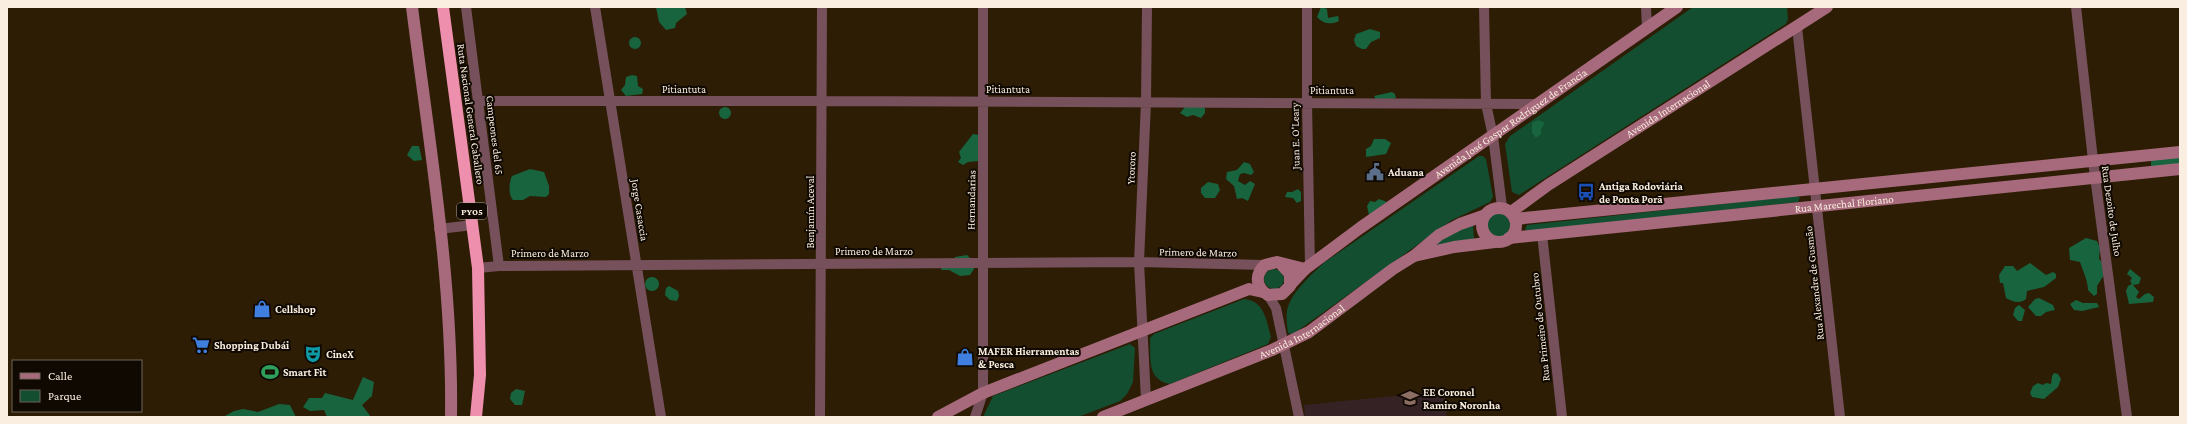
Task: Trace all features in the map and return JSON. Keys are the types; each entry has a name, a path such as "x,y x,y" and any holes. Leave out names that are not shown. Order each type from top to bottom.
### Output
{"highway":[{"name":"Ruta Nacional General Caballero","path":"443,7 478,268 480,375 476,417"}],"main road":[{"path":"412,7 447,301 451,378 451,417"},
{"name":"Avenida José Gaspar Rodríguez de Francia","path":"1288,288 1308,267 1360,228 1677,7"},
{"name":"Avenida Internacional","path":"1509,213 1548,185 1827,7"},
{"name":"Rua Marechal Floriano","path":"1509,213 1816,189 2180,152"},
{"name":"Rua Marechal Floriano","path":"1509,238 2180,168"},
{"path":"1892,182 1894,198"},
{"path":"1414,256 1454,247 1496,242 1509,238 1515,230 1509,213 1492,208 1483,216 1481,221 1482,232 1490,240 1496,242"},
{"name":"Avenida Internacional","path":"1103,417 1284,345 1309,332 1393,269 1414,256 1439,235 1460,224 1483,216"},
{"path":"1249,289 1260,272 1272,262 1308,267"},
{"path":"938,417 983,393 1249,289 1278,296 1288,288 1290,274 1281,264"},
{"path":"1260,272 1259,285 1266,293"}],"street":[{"name":"Campeones del 65","path":"466,7 499,266"},
{"name":"Jorge Casaccia","path":"595,7 661,417"},
{"name":"Benjamín Aceval","path":"820,417 823,101 822,7"},
{"name":"Hernandarias","path":"975,417 983,393 983,7"},
{"name":"Ytororo","path":"1146,7 1146,102 1138,262 1146,400"},
{"name":"Juan E. O'Leary","path":"1307,7 1306,102 1308,267"},
{"path":"1484,7 1486,104 1509,213"},
{"path":"1646,7 1647,28"},
{"name":"Rua Dezoito de Julho","path":"2076,7 2093,161 2127,417"},
{"name":"Rua Alexandre de Gusmão","path":"1797,27 1840,417"},
{"name":"Pitiantuta","path":"479,101 984,101 1538,104"},
{"path":"439,229 473,225"},
{"name":"Rua Primeiro de Outubro","path":"1542,234 1562,417"},
{"name":"Primero de Marzo","path":"478,268 499,266 636,264 982,264 1138,262 1249,265 1260,272"},
{"path":"1276,308 1288,288"},
{"path":"1266,293 1276,308 1299,417"}],"shaded area":[{"name":"EE Coronel Ramiro Noronha","path":"1444,391 1447,417 1305,417 1304,405"}],"green space":[{"path":"656,7 685,7 687,14 676,23 675,28 666,30 659,22"},
{"path":"1321,7 1327,9 1328,18 1338,16 1339,21 1327,23 1319,19 1317,17"},
{"path":"1693,7 1787,7 1788,19 1786,24 1519,195 1512,192 1505,144 1510,136"},
{"path":"1370,29 1380,32 1380,38 1371,42 1366,49 1356,46 1354,40 1356,34"},
{"path":"637,37 640,38 640,48 633,49 630,48 629,41 630,38"},
{"path":"632,75 637,76 638,86 643,89 642,94 626,96 621,90 625,85 626,77"},
{"path":"1392,92 1395,94 1396,98 1378,103 1374,96"},
{"path":"1200,105 1205,108 1205,113 1201,118 1193,115 1187,117 1180,113 1185,107"},
{"path":"725,107 729,109 731,113 729,117 725,119 721,117 719,113 721,109"},
{"path":"1538,120 1545,123 1541,129 1541,134 1536,138 1532,133 1532,123"},
{"path":"973,134 979,135 979,161 968,162 963,165 958,162 961,158 959,152"},
{"path":"1374,139 1385,139 1391,143 1386,154 1366,157 1366,149 1371,146"},
{"path":"412,146 419,146 422,160 414,161 407,155"},
{"path":"1479,156 1483,156 1486,159 1493,197 1490,202 1452,220 1296,332 1291,334 1288,333 1287,311 1289,304 1297,290 1325,262"},
{"path":"2180,156 2180,164 2151,167 2151,159"},
{"path":"1244,162 1250,164 1254,172 1251,175 1244,173 1240,174 1238,181 1245,185 1250,181 1255,184 1248,201 1242,198 1237,199 1234,186 1226,179 1227,172 1237,170"},
{"path":"530,169 544,172 549,186 549,194 546,197 530,196 523,200 513,200 510,195 510,182 512,176"},
{"path":"1208,182 1218,184 1220,190 1215,198 1205,198 1201,193 1201,188"},
{"path":"1298,189 1301,192 1301,201 1297,203 1293,198 1285,197 1287,192 1292,192"},
{"path":"1797,196 1800,198 1798,202 1528,231 1525,229 1527,225"},
{"path":"1379,199 1387,202 1369,215 1367,206 1370,201 1375,202"},
{"path":"1498,213 1503,214 1509,220 1509,230 1503,236 1498,237 1493,236 1487,230 1486,225 1487,220 1493,214"},
{"path":"1473,224 1474,239 1429,248 1448,235"},
{"path":"2086,238 2097,241 2100,248 2099,259 2104,264 2104,275 2097,286 2097,294 2094,296 2088,290 2080,262 2070,260 2069,248"},
{"path":"967,255 974,262 974,269 970,275 960,276 949,270 941,270 942,263 954,262 955,257"},
{"path":"2030,263 2046,275 2053,272 2056,274 2056,278 2044,287 2027,291 2026,299 2024,301 2011,301 2006,298 2003,283 2000,283 1999,275 2005,266 2013,266 2017,271"},
{"path":"1274,269 1281,272 1284,279 1281,286 1274,289 1267,286 1264,279 1267,272"},
{"path":"2130,269 2141,278 2139,284 2133,285 2139,292 2136,297 2139,299 2145,294 2149,293 2154,297 2153,302 2129,304 2126,291 2128,286 2132,284 2130,281 2132,278 2127,274"},
{"path":"649,277 655,277 659,281 659,287 655,291 649,291 645,287 645,281"},
{"path":"669,286 678,291 679,296 677,301 670,300 665,295 666,288"},
{"path":"2039,298 2053,305 2055,310 2046,312 2041,316 2036,316 2028,307 2035,299"},
{"path":"1244,299 1256,303 1264,312 1271,337 1268,344 1170,384 1162,382 1157,378 1153,372 1150,359 1150,338 1154,334"},
{"path":"2076,300 2083,303 2097,303 2099,307 2082,311 2074,310 2070,304"},
{"path":"2019,305 2025,310 2022,321 2018,321 2013,315 2015,308"},
{"path":"1130,344 1135,348 1133,382 1127,394 1120,401 1078,417 983,417 993,396"},
{"path":"2054,373 2058,374 2061,379 2058,387 2044,399 2032,397 2030,393 2033,386 2038,383 2043,385 2046,383 2051,384"},
{"path":"363,377 374,382 372,396 362,405 371,417 327,417 324,410 310,411 303,407 309,398 322,398 325,393 353,400"},
{"path":"516,389 525,391 522,405 515,405 510,399 511,393"},
{"path":"279,404 290,405 296,417 223,417 234,411 243,409 258,412"}],"place":[{"name":"Aduana","path":"1375,172"},
{"name":"Antiga Rodoviária de Ponta Porã","path":"1586,192"},
{"name":"Cellshop","path":"262,309"},
{"name":"Shopping Dubái","path":"201,345"},
{"name":"CineX","path":"313,354"},
{"name":"MAFER Hierramentas & Pesca","path":"965,357"},
{"name":"Smart Fit","path":"270,372"},
{"name":"EE Coronel Ramiro Noronha","path":"1410,398"}]}
